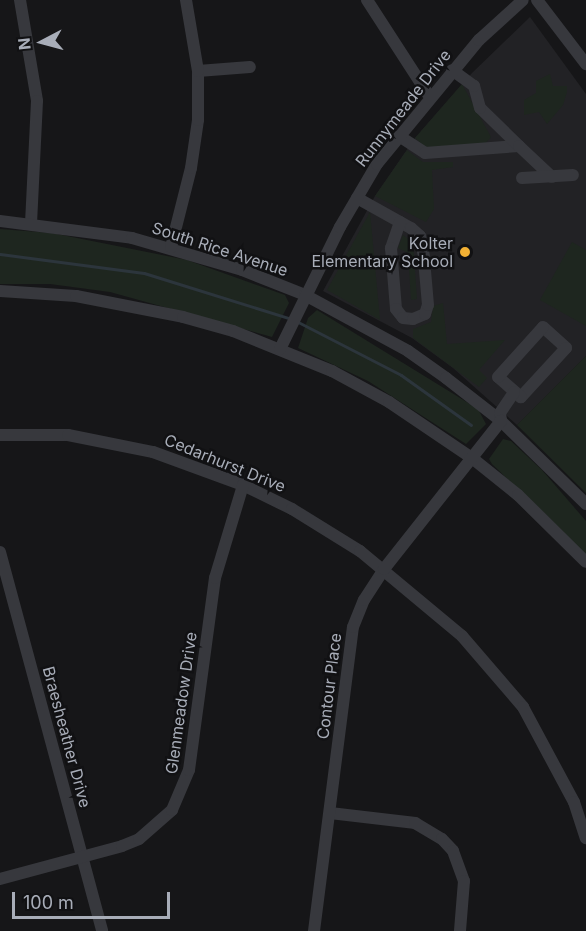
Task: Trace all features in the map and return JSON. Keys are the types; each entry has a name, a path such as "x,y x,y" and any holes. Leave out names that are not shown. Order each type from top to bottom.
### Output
{"street":[{"path":"20,0 37,101 31,222"},
{"path":"171,247 196,143 198,71 186,0"},
{"path":"367,0 429,96"},
{"name":"Runnymeade Drive","path":"280,349 305,295 357,198 399,136 452,70 523,0"},
{"path":"537,0 586,64"},
{"path":"198,71 250,67"},
{"path":"452,70 474,86 480,108 552,177"},
{"path":"399,136 425,153 519,146"},
{"path":"522,178 573,175"},
{"path":"357,198 420,236 424,256"},
{"name":"South Rice Avenue","path":"0,220 31,222 171,247 305,295 408,351 501,421 586,504"},
{"path":"400,222 390,248 396,309 403,318 413,319 425,314 428,304 425,269"},
{"path":"0,291 129,304 233,331 280,349 389,402 472,458 518,495 586,562"},
{"path":"543,327 566,348 520,397 514,392 498,377 543,327"},
{"name":"Contour Place","path":"314,931 353,627 364,600 384,569 501,421 500,413 514,392"},
{"name":"Cedarhurst Drive","path":"0,435 58,435 112,442 153,452 243,485 292,509 384,569 462,636 523,707 574,802 586,838"},
{"name":"Glenmeadow Drive","path":"0,879 139,839 172,810 185,786 215,578 243,485"},
{"name":"Braesheather Drive","path":"0,552 102,931"},
{"path":"330,813 415,823 442,838 453,851 464,881 459,931"}],"shaded area":[{"name":"Kolter Elementary School","path":"530,17 586,94 586,356 517,425 453,368 412,338 323,291 375,196 415,138 472,73"},
{"path":"550,74 553,86 567,86 567,92 563,105 547,124 539,112 524,115 524,100 536,93 536,81"},
{"path":"462,84 491,137 485,144 430,149 424,146 415,138"},
{"path":"407,150 423,162 453,162 453,167 432,170 434,209 426,222 375,196"},
{"path":"370,212 380,320 327,290"},
{"path":"0,229 52,233 187,260 285,295 289,303 272,337 110,292 50,284 0,284"},
{"path":"403,235 413,242 417,299 411,300 408,253 398,248"},
{"path":"572,242 586,250 586,326 540,300"},
{"path":"443,303 447,344 505,340 479,370 487,378 479,387 413,338 413,329 431,322 433,306"},
{"path":"317,310 478,409 486,424 466,444 368,381 298,348 308,318"},
{"path":"586,356 586,493 517,425"},
{"path":"503,439 511,441 542,470 586,521 586,555 492,464 489,459"}],"waterway":[{"path":"0,254 144,273 292,319"},
{"path":"298,322 401,375 471,425"}],"place":[{"name":"Kolter Elementary School","path":"465,252"}]}
